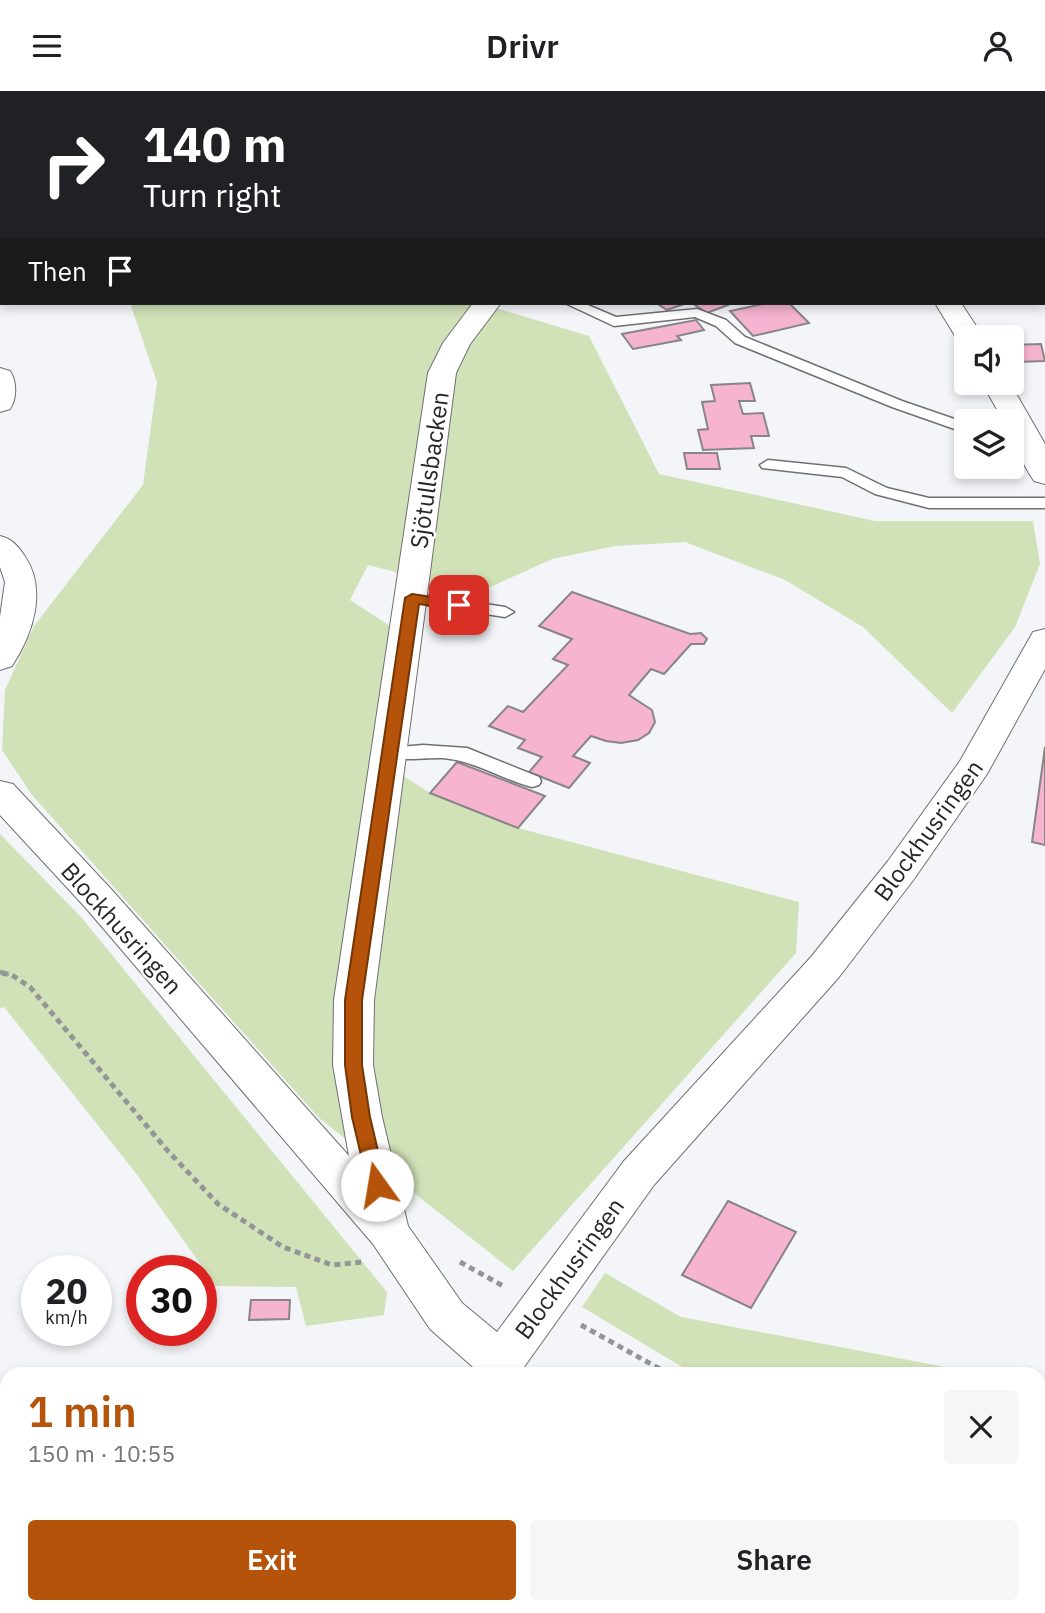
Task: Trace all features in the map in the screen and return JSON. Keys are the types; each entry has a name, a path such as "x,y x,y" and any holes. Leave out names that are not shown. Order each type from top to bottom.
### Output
{"street":[{"name":"Sjötullsbacken","path":"396,1244 361,1117 353,1065 354,1000 442,373 457,343 486,305"},
{"path":"949,305 962,325"},
{"path":"0,377 0,403"},
{"path":"1024,442 1045,475"},
{"path":"0,545 20,574 14,627 0,659"},
{"name":"Blockhusringen","path":"498,1367 639,1173 825,967 901,870 975,766 1045,639"},
{"name":"Blockhusringen","path":"0,793 98,898 396,1244 446,1316 496,1367"}],"lane":[{"path":"576,305 614,323 696,313 721,323 740,340 897,404 954,424"},
{"path":"768,465 846,474 881,491 929,503 1045,503"},
{"path":"412,598 505,612"},
{"path":"389,754 424,751 467,754 532,781"}],"path":[{"path":"0,972 12,975 30,986 167,1150 218,1204 284,1247 332,1265 396,1244 457,1260 656,1367"}],"green space":[{"path":"131,305 486,305 589,336 659,474 875,521 1033,521 1040,564 1015,627 952,713 863,627 785,580 685,542 615,546 552,559 477,593 368,565 350,600 390,626 370,755 430,793 518,828 799,902 796,953 513,1271 319,1118 32,795 2,750 5,690 34,626 143,485 157,382"},
{"path":"0,834 81,917 387,1292 384,1315 306,1326 296,1287 217,1286 217,1255 194,1255 135,1172 4,1007 0,1008"},
{"path":"605,1273 681,1317 945,1367 682,1367 582,1307"}],"building":[{"path":"659,305 681,305 667,310"},
{"path":"695,305 728,305 707,313"},
{"path":"758,305 791,305 809,323 753,336 730,311"},
{"path":"696,320 704,330 677,336 681,340 633,349 622,334"},
{"path":"1041,344 1045,361 1024,362 1024,345"},
{"path":"750,383 755,401 739,401 743,414 763,413 769,436 751,436 754,448 703,450 698,430 708,429 702,402 715,401 711,385"},
{"path":"684,453 717,453 720,469 687,469"},
{"path":"572,592 690,634 701,633 707,639 704,644 691,644 664,674 651,669 629,695 652,710 655,722 649,733 638,740 621,743 591,736 573,756 590,763 569,788 529,772 542,757 518,748 525,740 489,726 508,706 523,712 568,665 553,659 572,639 539,626"},
{"path":"1045,747 1045,845 1032,842"},
{"path":"457,762 545,796 518,828 430,793"},
{"path":"728,1201 796,1232 751,1308 682,1275"},
{"path":"251,1300 290,1300 289,1319 249,1320"}],"route":[{"path":"377,1185 361,1117 353,1065 354,1000 373,856 412,598 459,605"}]}
